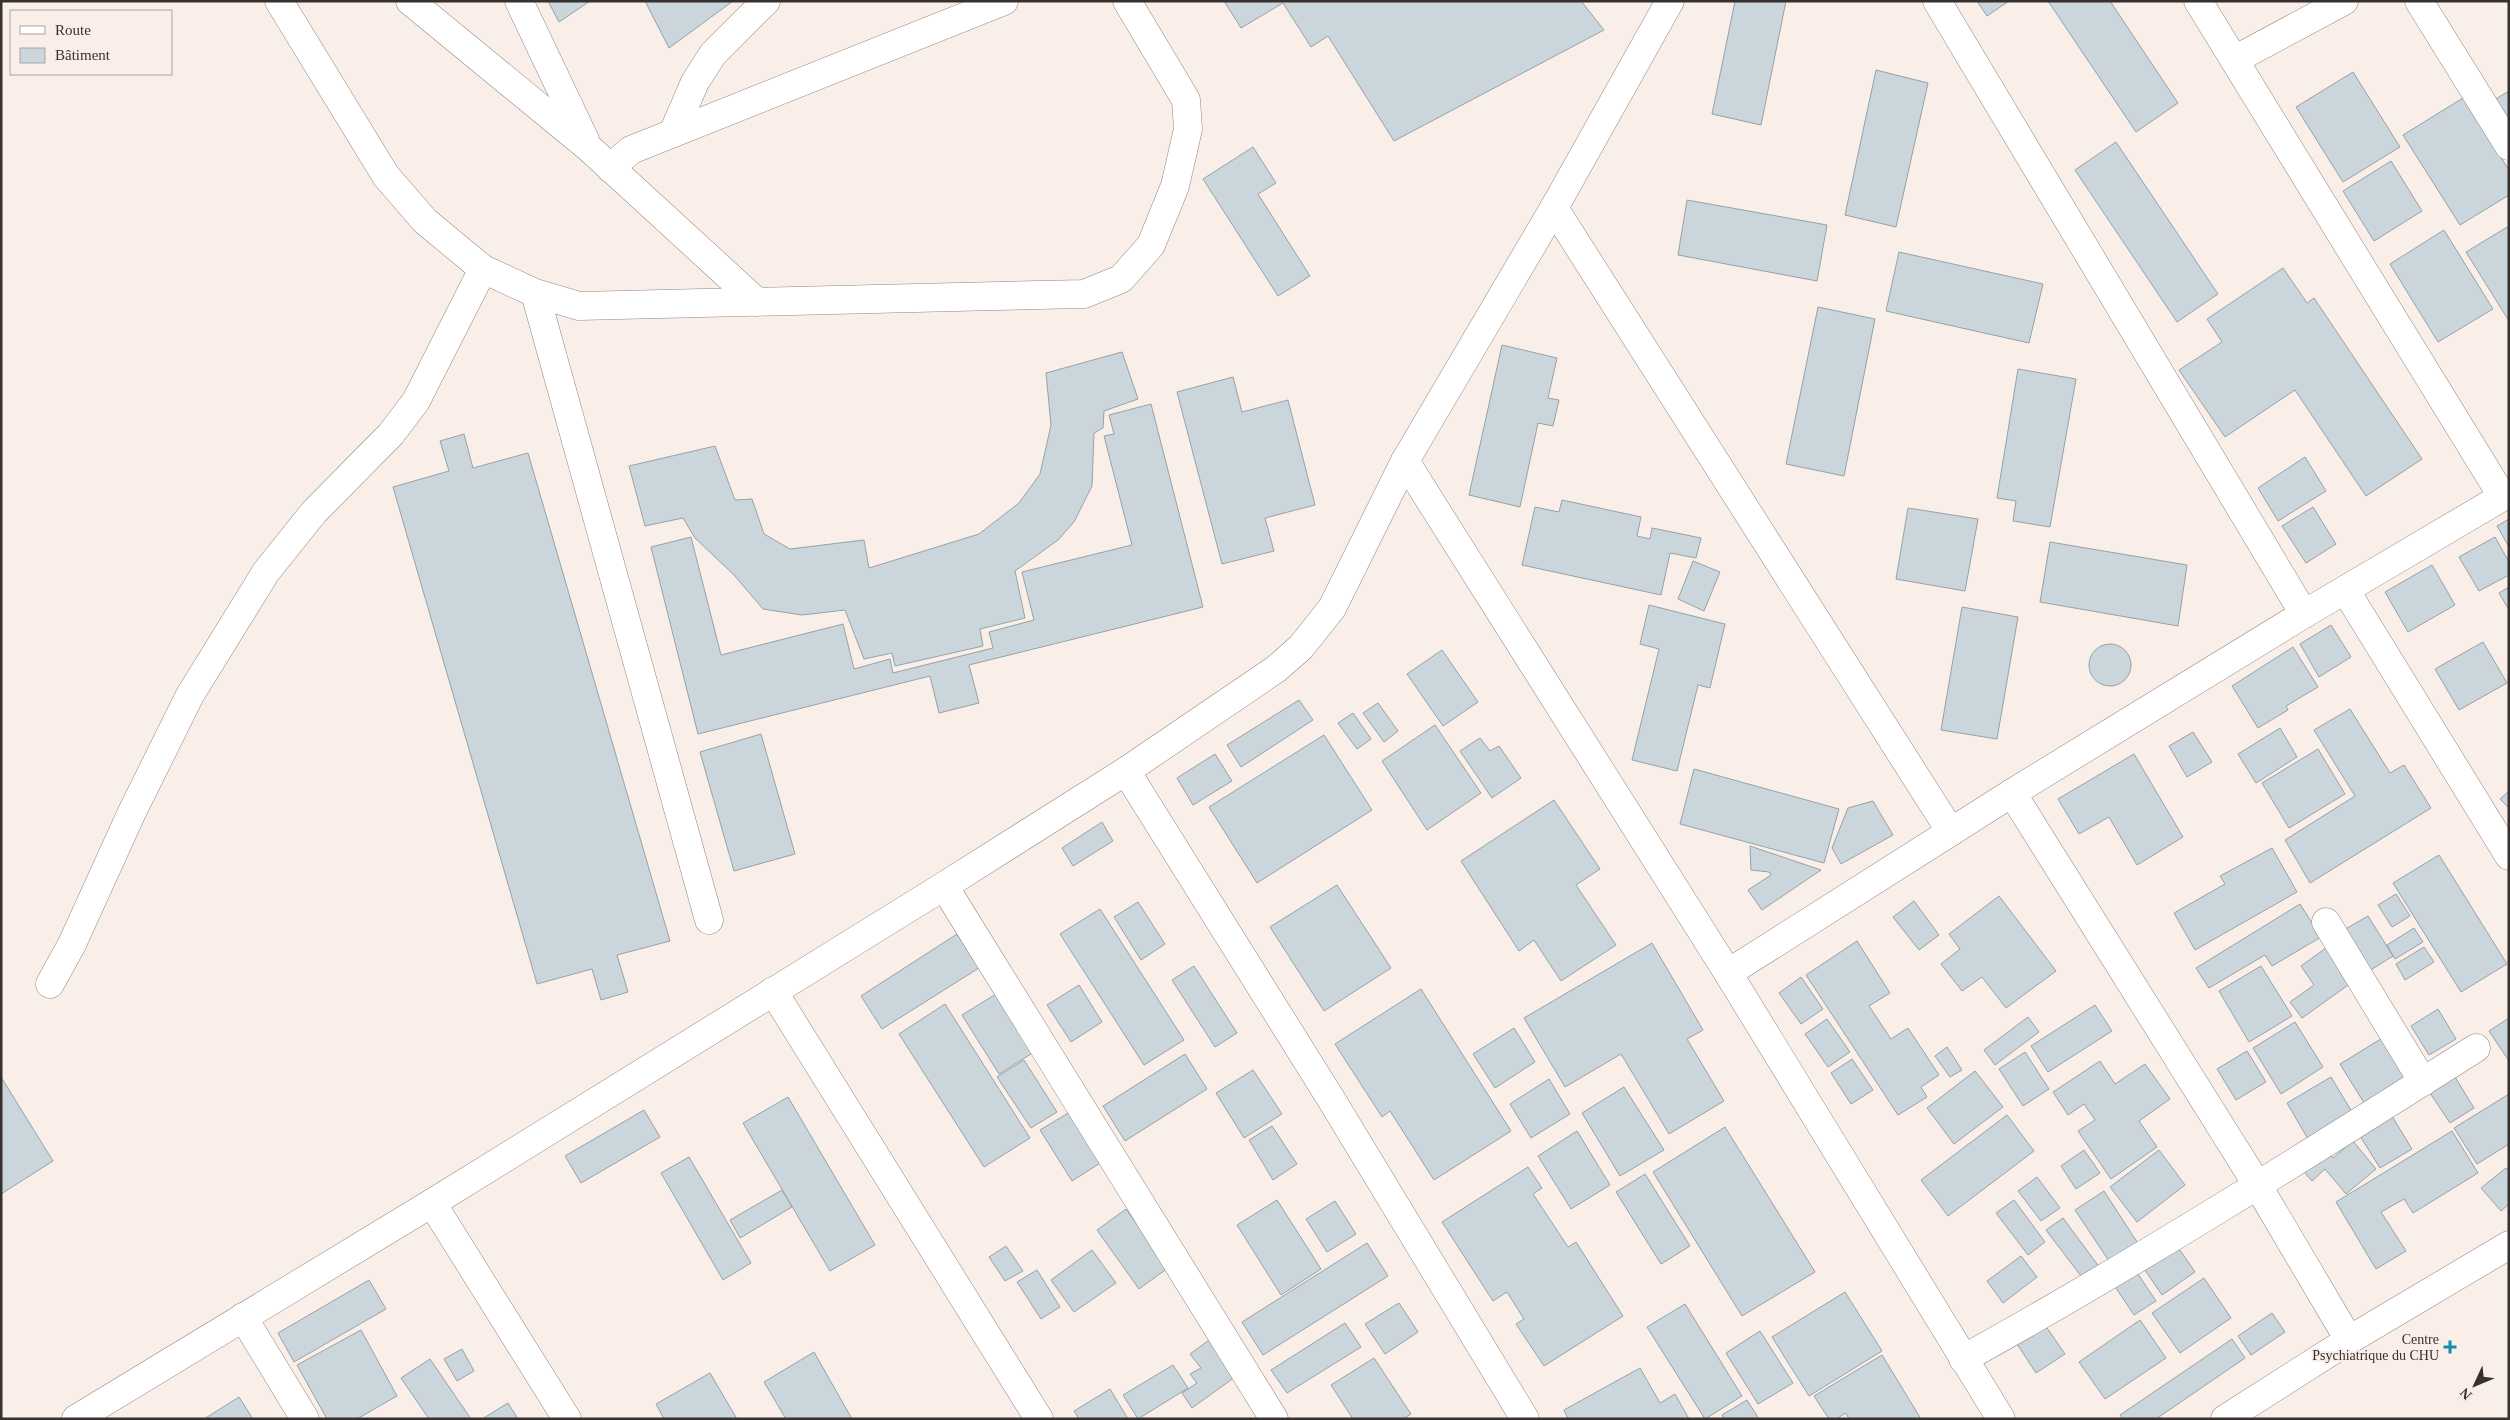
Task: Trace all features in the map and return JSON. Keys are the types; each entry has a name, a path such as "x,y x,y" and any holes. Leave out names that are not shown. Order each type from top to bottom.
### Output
{"street":[{"path":"279,1 386,176 425,221 483,268 534,293 579,306 1084,294 1121,279 1151,245 1176,186 1188,129 1186,100 1127,1"},
{"path":"410,1 589,148 757,302"},
{"path":"520,1 589,148"},
{"path":"673,133 695,82 713,54 766,1"},
{"path":"610,168 630,150 1004,1"},
{"path":"76,1419 432,1204 1126,772 1276,669 1301,647 1332,608 1405,461 1554,208 1670,1"},
{"path":"1937,1 2304,614"},
{"path":"1728,973 1951,832 2304,614 2346,591 2505,495 2198,1"},
{"path":"2234,60 2344,1"},
{"path":"2420,1 2509,146"},
{"path":"1554,208 1951,832"},
{"path":"50,984 72,944 132,812 190,694 266,572 314,512 391,434 416,401 483,268"},
{"path":"534,293 709,920"},
{"path":"1405,461 1728,973 2001,1419"},
{"path":"2346,591 2509,856"},
{"path":"1126,772 1331,1099 1525,1419"},
{"path":"2012,794 2258,1186 2349,1340"},
{"path":"944,886 1274,1419"},
{"path":"2326,922 2423,1082"},
{"path":"773,991 1039,1419"},
{"path":"1963,1359 2063,1304 2258,1186 2476,1048"},
{"path":"432,1204 568,1419"},
{"path":"2225,1419 2349,1340 2509,1245"},
{"path":"243,1317 305,1419"}],"building":[{"path":"548,1 590,1 559,22"},
{"path":"645,1 733,1 669,48"},
{"path":"1224,1 1581,1 1604,30 1394,141 1328,36 1311,47 1283,3 1241,28"},
{"path":"1735,1 1786,1 1761,125 1712,114"},
{"path":"1977,1 2009,1 1987,16"},
{"path":"2048,1 2110,1 2178,103 2136,132"},
{"path":"1876,70 1928,83 1896,227 1845,215"},
{"path":"2353,72 2400,147 2343,182 2296,107"},
{"path":"2509,91 2509,123 2494,100"},
{"path":"2463,98 2509,170 2509,195 2460,225 2403,135"},
{"path":"2116,142 2218,294 2177,322 2075,170"},
{"path":"1253,147 1276,183 1258,194 1310,276 1278,296 1203,179"},
{"path":"2391,161 2422,211 2374,241 2343,191"},
{"path":"1687,200 1827,225 1817,281 1678,255"},
{"path":"2509,226 2509,321 2466,252"},
{"path":"2444,230 2493,309 2438,342 2390,264"},
{"path":"1899,252 2043,284 2029,343 1886,311"},
{"path":"2283,268 2307,303 2314,298 2422,459 2366,496 2295,390 2225,437 2179,370 2222,342 2207,319"},
{"path":"1818,307 1875,319 1844,476 1786,464"},
{"path":"1502,345 1557,358 1548,398 1559,400 1553,426 1538,423 1520,507 1469,495"},
{"path":"1122,352 1138,399 1104,411 1103,428 1094,433 1092,486 1074,522 1058,540 1015,571 1025,618 980,629 983,646 895,666 892,653 864,659 845,610 802,615 763,609 734,575 695,538 683,518 645,526 629,466 715,446 735,500 752,499 764,534 790,549 864,540 869,568 979,534 1019,503 1040,474 1051,425 1046,373"},
{"path":"2018,369 2076,379 2050,527 2013,521 2016,501 1997,498"},
{"path":"1233,377 1242,412 1288,400 1315,505 1265,518 1274,551 1222,564 1177,392"},
{"path":"1151,404 1203,607 969,665 979,703 939,713 930,676 698,734 651,547 691,537 721,655 843,624 854,669 890,659 893,673 993,648 989,632 1034,620 1022,572 1132,545 1104,436 1114,434 1109,415"},
{"path":"464,434 473,468 528,453 670,941 617,955 628,992 601,1000 592,969 537,984 393,487 449,471 440,441"},
{"path":"2305,457 2326,491 2278,521 2258,488"},
{"path":"1562,500 1641,517 1637,536 1650,539 1652,528 1701,538 1696,558 1670,553 1661,595 1522,565 1535,507 1559,512"},
{"path":"2313,507 2336,544 2306,563 2282,526"},
{"path":"1908,508 1978,519 1965,591 1896,579"},
{"path":"2509,519 2509,547 2497,526"},
{"path":"2495,537 2509,562 2509,575 2479,591 2459,557"},
{"path":"2050,542 2187,565 2178,626 2040,602"},
{"path":"1693,561 1720,572 1704,611 1678,599"},
{"path":"2432,565 2455,605 2408,632 2385,592"},
{"path":"2509,587 2509,610 2499,593"},
{"path":"1649,605 1725,624 1710,688 1698,685 1677,771 1632,760 1659,649 1640,644"},
{"path":"1962,607 2018,617 1997,739 1941,730"},
{"path":"2331,625 2351,657 2319,677 2300,644"},
{"path":"2483,642 2507,683 2459,710 2435,669"},
{"path":"2110,644 2125,650 2131,665 2125,680 2110,686 2095,680 2089,665 2095,650"},
{"path":"2293,647 2318,687 2286,706 2288,710 2258,728 2232,686"},
{"path":"1442,650 1478,702 1443,726 1407,674"},
{"path":"1299,700 1313,720 1241,767 1227,745"},
{"path":"1378,703 1398,731 1384,742 1363,713"},
{"path":"2350,709 2390,773 2404,765 2431,808 2310,883 2285,840 2355,796 2314,730"},
{"path":"1353,713 1371,739 1357,749 1338,723"},
{"path":"1435,725 1481,793 1427,830 1382,761"},
{"path":"2280,728 2297,757 2256,783 2238,754"},
{"path":"2193,732 2212,762 2187,777 2169,746"},
{"path":"761,734 795,854 734,871 700,752"},
{"path":"1324,735 1372,810 1257,883 1209,807"},
{"path":"1480,738 1490,751 1499,746 1521,778 1492,798 1460,751"},
{"path":"2318,749 2345,794 2289,828 2262,783"},
{"path":"1215,754 1232,781 1193,805 1177,778"},
{"path":"2134,754 2183,837 2137,865 2109,817 2079,834 2058,799"},
{"path":"1694,769 1839,809 1824,863 1680,824"},
{"path":"2509,791 2509,808 2500,799"},
{"path":"1554,800 1600,869 1576,885 1616,945 1561,981 1534,940 1519,951 1461,861"},
{"path":"1873,801 1893,835 1841,864 1832,848 1848,808"},
{"path":"1102,822 1113,841 1073,866 1062,848"},
{"path":"1750,846 1821,870 1762,910 1748,890 1771,875 1769,872 1751,870"},
{"path":"2272,848 2297,892 2195,950 2174,913 2225,884 2220,876"},
{"path":"2439,855 2507,964 2461,992 2393,883"},
{"path":"1337,885 1391,968 1324,1011 1270,927"},
{"path":"2396,894 2410,916 2392,927 2378,905"},
{"path":"1999,896 2056,971 2006,1008 1982,977 1962,991 1941,964 1960,949 1949,934"},
{"path":"1914,901 1939,935 1919,950 1893,917"},
{"path":"1138,902 1165,944 1141,960 1114,917"},
{"path":"2300,904 2321,937 2272,966 2265,955 2209,988 2196,968"},
{"path":"1100,909 1184,1040 1144,1065 1060,934"},
{"path":"2368,916 2393,956 2366,973 2340,932"},
{"path":"2414,928 2423,942 2395,959 2387,945"},
{"path":"957,934 979,968 882,1029 861,996"},
{"path":"1857,941 1890,993 1869,1006 1891,1039 1908,1028 1939,1075 1921,1087 1927,1097 1898,1115 1806,975"},
{"path":"1652,943 1703,1030 1687,1039 1724,1101 1669,1134 1621,1054 1565,1087 1524,1018"},
{"path":"2424,947 2434,962 2405,980 2396,964"},
{"path":"2326,948 2351,983 2302,1018 2290,1002 2314,985 2301,966"},
{"path":"1194,966 1237,1033 1215,1047 1172,980"},
{"path":"2261,966 2292,1016 2249,1042 2219,991"},
{"path":"1801,977 1823,1009 1801,1024 1779,993"},
{"path":"1079,985 1102,1022 1071,1042 1047,1005"},
{"path":"1421,989 1511,1131 1434,1180 1390,1111 1382,1117 1335,1044"},
{"path":"996,994 1034,1052 999,1074 962,1015"},
{"path":"945,1004 1030,1138 984,1167 899,1034"},
{"path":"2095,1005 2112,1031 2048,1072 2031,1046"},
{"path":"2438,1009 2456,1039 2429,1055 2411,1026"},
{"path":"2028,1017 2039,1032 1995,1065 1984,1050"},
{"path":"2509,1018 2509,1061 2489,1031"},
{"path":"1827,1019 1850,1052 1828,1067 1805,1034"},
{"path":"2295,1022 2323,1067 2281,1094 2253,1048"},
{"path":"1514,1028 1535,1062 1495,1088 1473,1054"},
{"path":"2384,1037 2411,1080 2366,1106 2340,1064"},
{"path":"1947,1047 1962,1070 1950,1077 1935,1056"},
{"path":"2247,1051 2266,1082 2236,1100 2217,1069"},
{"path":"2025,1052 2049,1089 2023,1106 1999,1069"},
{"path":"1185,1054 1207,1089 1125,1141 1103,1106"},
{"path":"1852,1059 1873,1090 1851,1104 1831,1073"},
{"path":"1024,1060 1057,1112 1031,1128 997,1077"},
{"path":"2100,1061 2115,1084 2145,1064 2170,1099 2139,1121 2157,1147 2111,1179 2078,1131 2095,1120 2084,1104 2068,1115 2053,1092"},
{"path":"1253,1070 1282,1114 1244,1138 1216,1093"},
{"path":"1975,1071 2003,1107 1954,1144 1927,1108"},
{"path":"1,1077 53,1161 1,1194"},
{"path":"2331,1077 2352,1112 2308,1139 2287,1103"},
{"path":"2455,1077 2474,1108 2450,1123 2430,1093"},
{"path":"1549,1079 1570,1114 1531,1138 1510,1104"},
{"path":"1624,1087 1664,1150 1620,1176 1582,1113"},
{"path":"2509,1094 2509,1144 2477,1164 2454,1128"},
{"path":"788,1097 875,1245 830,1271 743,1123"},
{"path":"2387,1108 2412,1149 2380,1168 2355,1128"},
{"path":"644,1110 660,1137 581,1183 565,1156"},
{"path":"1070,1112 1102,1162 1072,1181 1040,1130"},
{"path":"2007,1115 2034,1151 1948,1216 1921,1180"},
{"path":"1272,1126 1297,1164 1273,1180 1249,1140"},
{"path":"1725,1127 1815,1272 1742,1316 1653,1172"},
{"path":"1577,1131 1610,1185 1571,1209 1538,1156"},
{"path":"2452,1131 2478,1173 2413,1213 2404,1199 2381,1212 2406,1251 2376,1269 2336,1202"},
{"path":"2353,1141 2376,1169 2346,1194 2325,1169 2312,1181 2299,1166 2323,1147 2333,1158"},
{"path":"2084,1150 2100,1173 2076,1189 2061,1166"},
{"path":"2159,1150 2185,1185 2137,1222 2110,1187"},
{"path":"689,1157 751,1263 723,1280 661,1173"},
{"path":"1528,1167 1542,1188 1533,1194 1568,1247 1576,1242 1623,1316 1544,1366 1516,1324 1524,1319 1507,1292 1493,1301 1442,1222"},
{"path":"2506,1168 2509,1171 2509,1204 2501,1211 2481,1188"},
{"path":"1645,1174 1690,1246 1661,1264 1616,1192"},
{"path":"2037,1177 2060,1208 2041,1221 2018,1191"},
{"path":"782,1190 792,1207 740,1238 730,1220"},
{"path":"2104,1191 2139,1245 2111,1264 2075,1210"},
{"path":"1277,1200 1321,1269 1281,1295 1237,1225"},
{"path":"2014,1200 2045,1242 2028,1255 1996,1213"},
{"path":"1335,1201 1356,1234 1327,1252 1306,1219"},
{"path":"1126,1209 1168,1268 1139,1289 1097,1230"},
{"path":"2063,1218 2100,1268 2084,1280 2046,1230"},
{"path":"2173,1240 2195,1272 2162,1295 2140,1263"},
{"path":"1367,1243 1388,1276 1263,1355 1242,1322"},
{"path":"1006,1246 1023,1271 1005,1281 989,1257"},
{"path":"1092,1250 1116,1283 1074,1312 1051,1280"},
{"path":"2021,1256 2037,1277 2003,1303 1987,1281"},
{"path":"1037,1270 1060,1307 1041,1319 1017,1282"},
{"path":"2136,1271 2156,1301 2134,1315 2114,1285"},
{"path":"2204,1278 2231,1318 2180,1353 2152,1313"},
{"path":"369,1280 386,1309 294,1362 278,1333"},
{"path":"1845,1292 1882,1351 1809,1396 1772,1337"},
{"path":"1399,1303 1418,1332 1385,1354 1365,1324"},
{"path":"1685,1304 1742,1396 1705,1419 1647,1327"},
{"path":"2272,1313 2285,1332 2251,1355 2238,1336"},
{"path":"2140,1320 2166,1358 2105,1399 2079,1362"},
{"path":"1345,1323 1361,1347 1287,1393 1271,1370"},
{"path":"2045,1325 2065,1354 2036,1373 2017,1344"},
{"path":"361,1330 397,1396 357,1419 327,1419 297,1365"},
{"path":"1760,1331 1793,1383 1758,1404 1726,1353"},
{"path":"2232,1339 2245,1358 2156,1419 2123,1419 2120,1415"},
{"path":"1209,1340 1235,1377 1192,1408 1182,1393 1197,1383 1190,1374 1201,1368 1190,1354"},
{"path":"462,1349 474,1371 457,1381 444,1359"},
{"path":"814,1352 852,1419 786,1419 764,1382"},
{"path":"1882,1355 1921,1419 1849,1419 1846,1413 1836,1419 1829,1419 1814,1396"},
{"path":"1374,1358 1411,1414 1403,1419 1353,1419 1331,1385"},
{"path":"430,1359 471,1419 429,1419 401,1378"},
{"path":"1173,1365 1188,1388 1138,1419 1123,1395"},
{"path":"1640,1368 1660,1403 1675,1394 1689,1419 1568,1419 1564,1410"},
{"path":"710,1373 737,1419 664,1419 656,1404"},
{"path":"1110,1389 1128,1419 1079,1419 1074,1411"},
{"path":"239,1397 253,1419 204,1419"},
{"path":"1747,1400 1759,1419 1724,1419 1722,1415"},
{"path":"508,1403 518,1419 482,1419"}],"place":[{"name":"Centre Psychiatrique du CHU","path":"2450,1347"}]}
